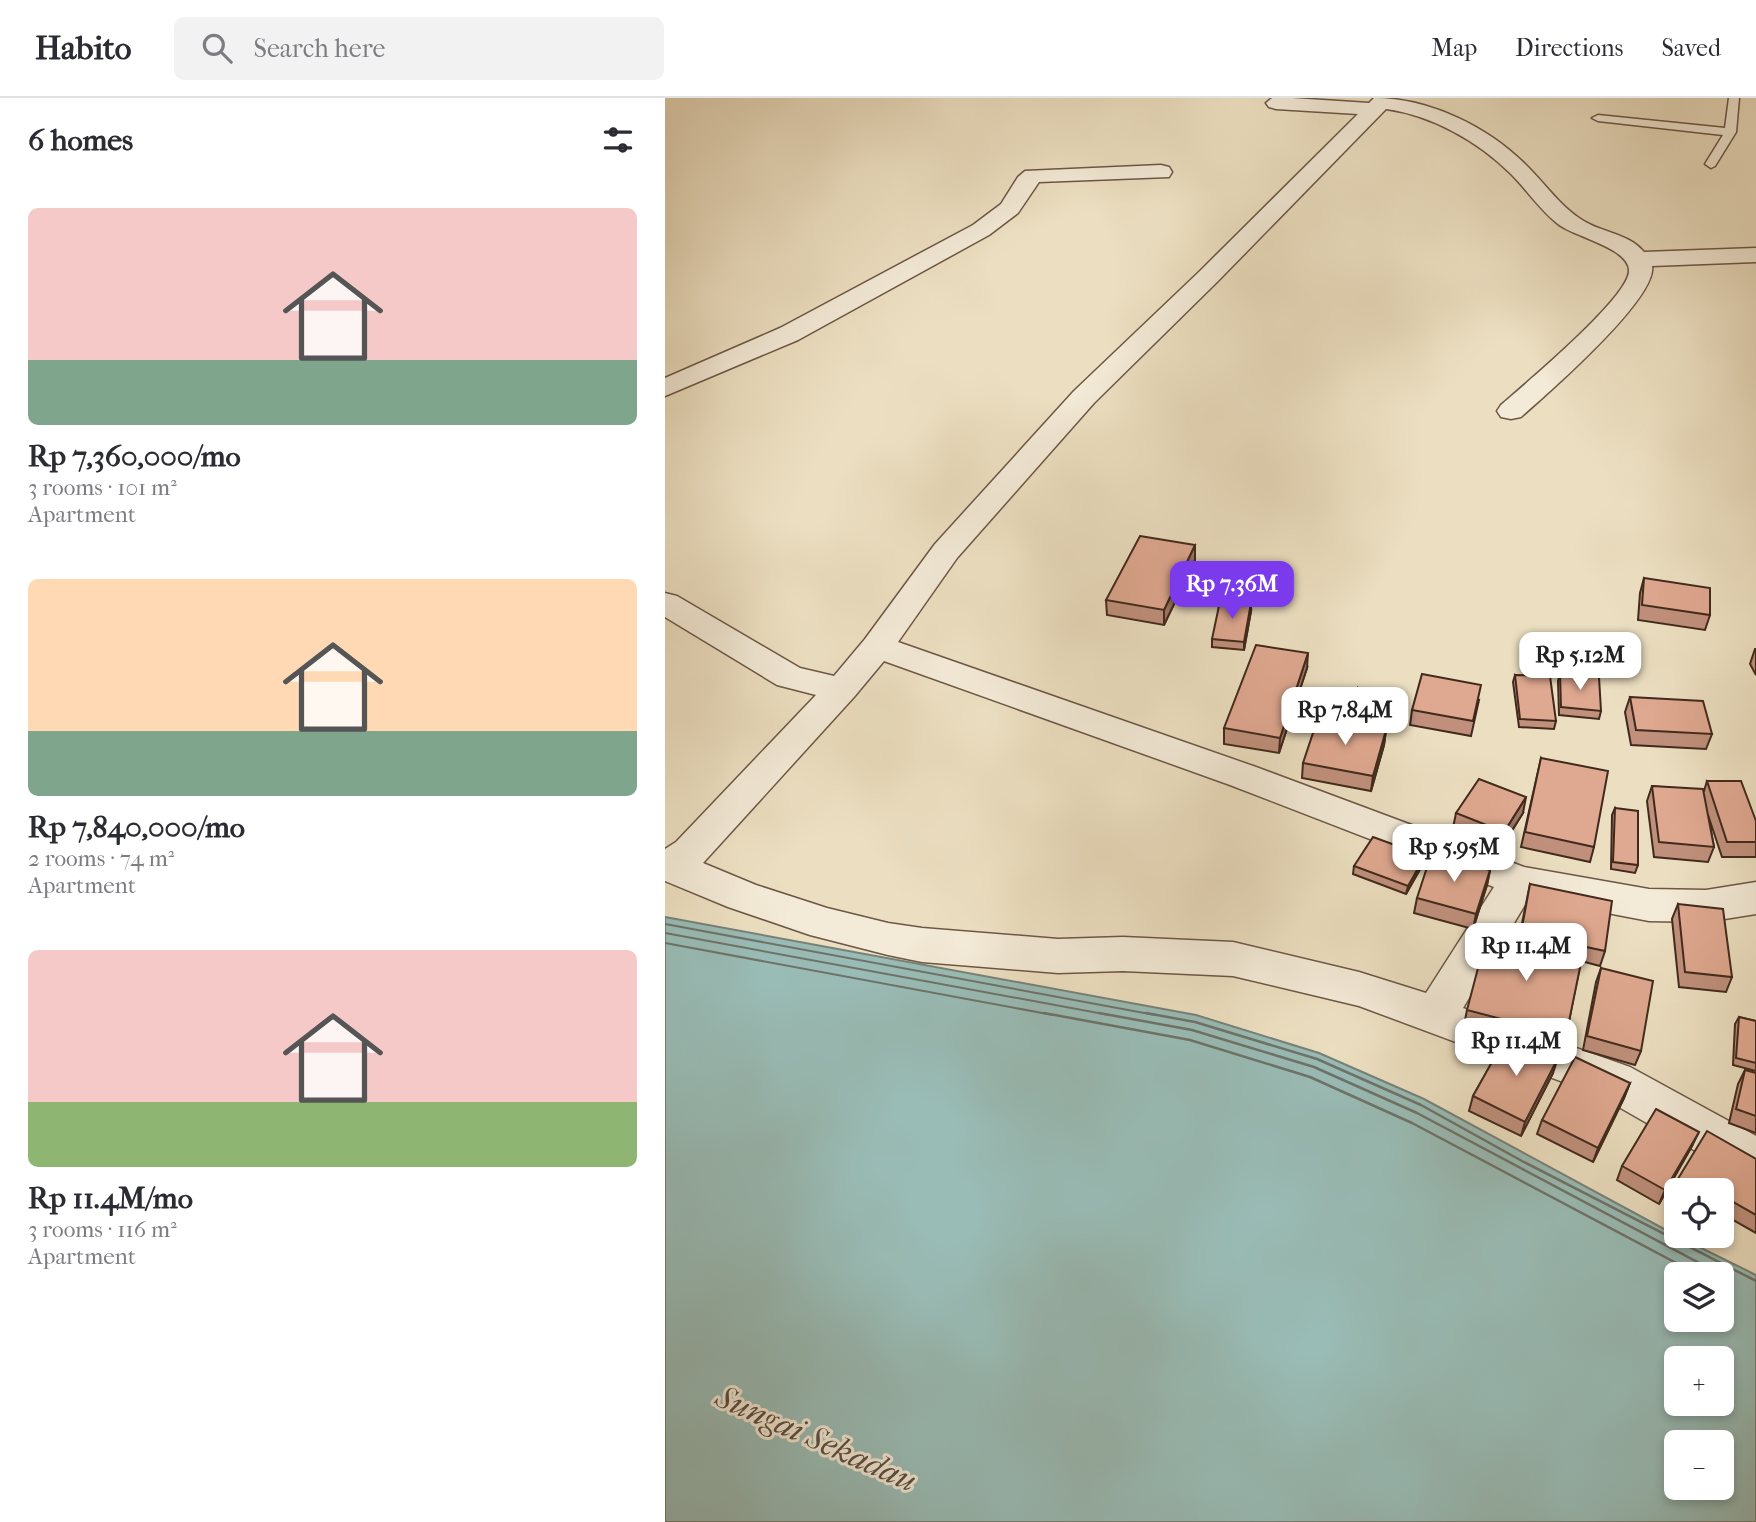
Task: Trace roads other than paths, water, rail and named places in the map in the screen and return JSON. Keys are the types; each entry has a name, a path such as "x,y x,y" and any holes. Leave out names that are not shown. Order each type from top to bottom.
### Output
{"street":[{"path":"1276,103 1380,103 1425,111 1495,150 1515,166 1568,220 1590,234 1622,246 1637,259 1642,269 1640,280 1625,299 1559,369 1511,411"},
{"path":"668,865 690,852 842,689 877,647 946,551 1084,397 1209,276 1380,103"},
{"path":"665,388 789,334 981,230 1010,208 1026,182 1033,176 1161,172"},
{"path":"1637,259 1756,255"},
{"path":"665,603 789,677 842,689"},
{"path":"877,647 1243,776 1519,881 1649,905 1706,906 1756,898"},
{"path":"668,865 742,896 825,924 888,939 922,945 1058,956 1123,954 1233,959 1359,989 1614,1082 1682,1116 1756,1161"},
{"path":"1434,1017 1519,881"}],"lane":[{"path":"1710,164 1730,132 1734,98"},
{"path":"1598,118 1730,132"}],"water":[{"name":"Sungai Sekadau","path":"665,917 1196,1015 1319,1053 1424,1099 1664,1229 1664,1248 1701,1248 1730,1262 1664,1262 1664,1332 1734,1332 1734,1264 1756,1275 1756,1522 665,1522"}]}
